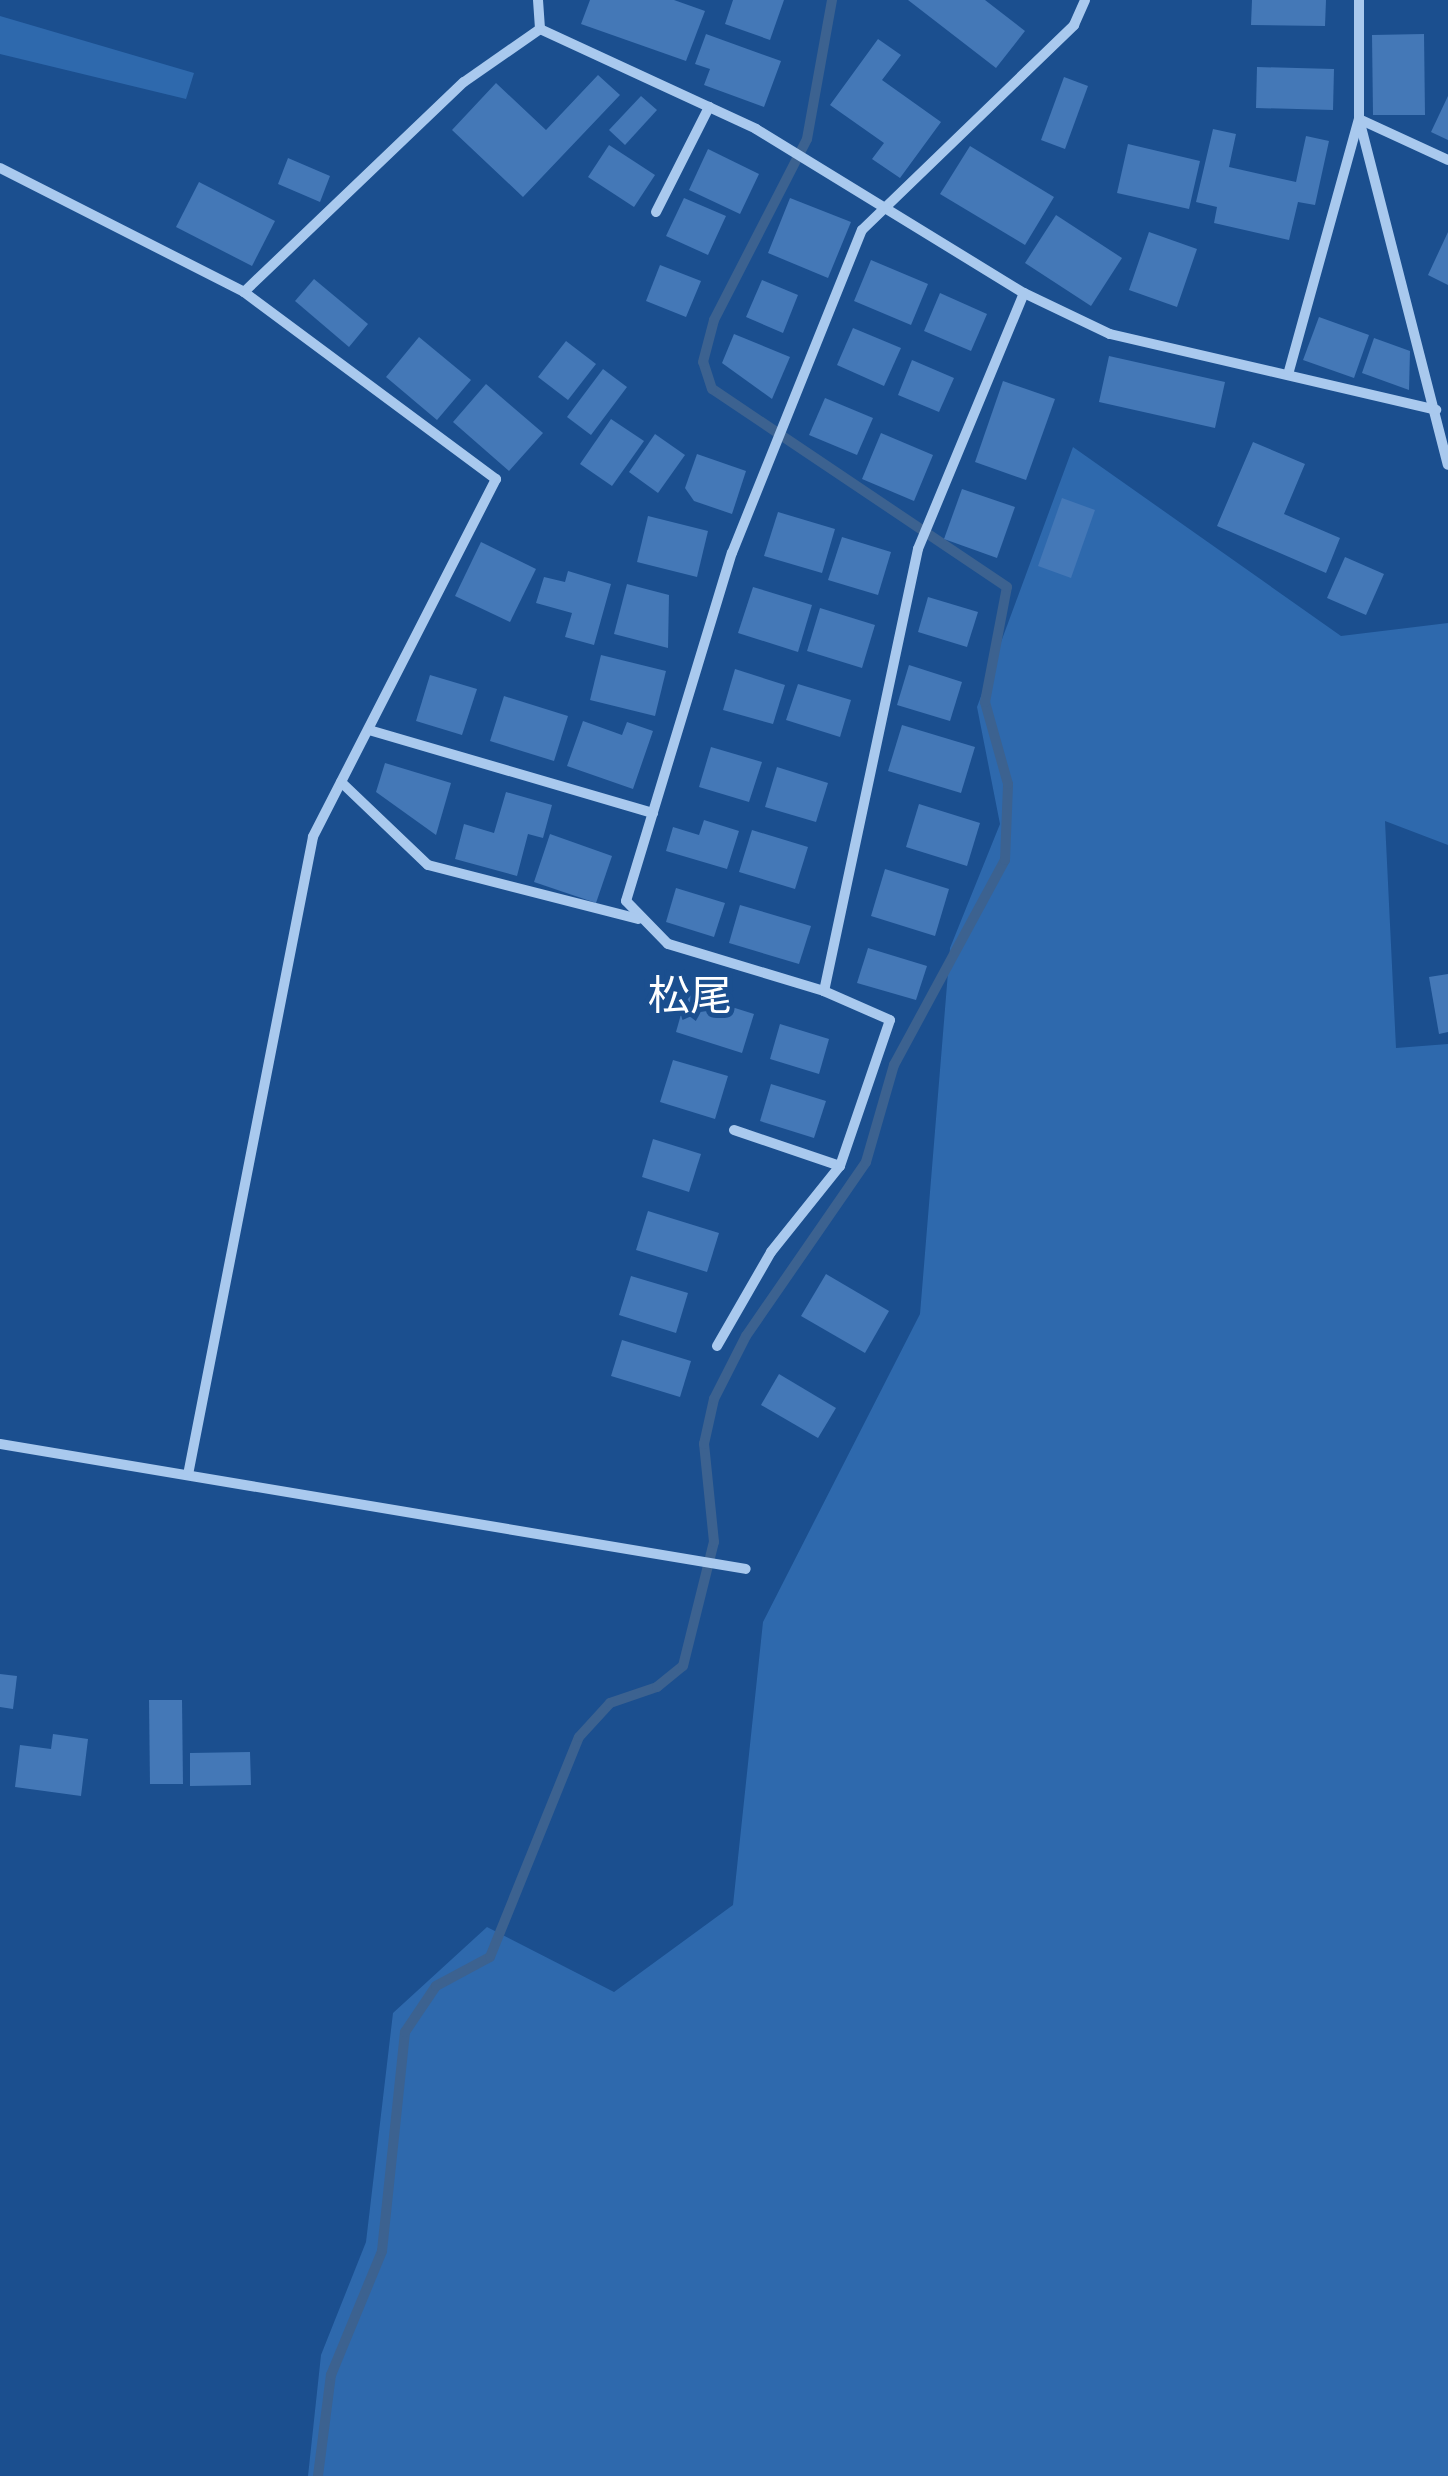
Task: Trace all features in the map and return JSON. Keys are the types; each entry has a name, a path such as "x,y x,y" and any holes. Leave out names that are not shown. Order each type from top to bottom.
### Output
{"street":[{"path":"538,0 540,29"},
{"path":"716,1346 771,1252 840,1166 890,1020 824,991 668,944 638,919 626,901 772,450 880,206 902,197 1074,25 1085,0"},
{"path":"1359,0 1359,120 1448,465"},
{"path":"540,29 709,107 1024,293 1110,334 1288,370 1436,410"},
{"path":"244,292 464,82 540,29"},
{"path":"656,212 709,107"},
{"path":"1359,120 1448,160"},
{"path":"1288,370 1359,120"},
{"path":"0,168 244,292 496,479 341,782 306,862 188,1476"},
{"path":"824,991 918,549 1024,293"},
{"path":"369,730 653,813"},
{"path":"341,782 428,866 638,919"},
{"path":"734,1130 840,1166"},
{"path":"0,1444 746,1569"}],"shaded area":[{"path":"0,16 194,73 186,99 0,54"},
{"path":"1073,447 1341,636 1448,623 1448,845 1385,821 1396,1048 1448,1044 1448,2476 308,2476 321,2355 366,2242 393,2013 487,1927 614,1992 733,1905 763,1622 920,1314 950,948 1000,824 977,707"}],"building":[{"path":"590,0 674,0 705,11 686,61 581,24"},
{"path":"733,0 784,0 770,40 725,24"},
{"path":"908,0 985,0 1025,31 996,68"},
{"path":"1252,0 1326,0 1325,26 1251,25"},
{"path":"706,34 781,61 764,107 704,85 710,69 695,64"},
{"path":"1424,34 1425,115 1373,115 1372,35"},
{"path":"878,39 901,55 882,80 941,122 900,178 872,159 884,143 830,105"},
{"path":"1257,67 1334,69 1333,110 1256,108"},
{"path":"598,75 620,95 523,197 452,130 496,83 546,130"},
{"path":"1064,77 1088,86 1065,149 1041,140"},
{"path":"641,96 657,110 625,145 609,130"},
{"path":"1448,96 1448,140 1431,132"},
{"path":"1213,129 1236,134 1229,167 1296,182 1306,136 1329,141 1315,205 1298,202 1289,240 1214,223 1217,207 1196,202"},
{"path":"1128,144 1200,161 1189,209 1117,193"},
{"path":"609,145 655,175 634,207 588,177"},
{"path":"970,146 1054,197 1025,245 940,194"},
{"path":"708,149 759,174 740,214 689,190"},
{"path":"288,158 330,176 320,202 278,184"},
{"path":"199,182 275,221 252,266 176,227"},
{"path":"684,198 726,216 708,255 666,236"},
{"path":"790,198 851,222 828,278 768,253"},
{"path":"1056,215 1122,258 1091,306 1025,263"},
{"path":"1149,232 1197,249 1177,307 1129,290"},
{"path":"1448,232 1448,285 1428,275"},
{"path":"871,260 928,284 911,325 854,301"},
{"path":"660,265 701,281 686,317 646,301"},
{"path":"314,279 368,324 349,347 295,301"},
{"path":"762,280 798,295 783,333 746,317"},
{"path":"940,293 987,314 971,351 924,331"},
{"path":"1319,317 1369,335 1354,378 1303,360"},
{"path":"853,328 901,348 884,386 837,365"},
{"path":"734,334 790,357 772,399 722,363"},
{"path":"419,337 471,380 437,420 386,377"},
{"path":"1374,338 1410,351 1409,390 1362,373"},
{"path":"566,341 596,364 568,400 538,377"},
{"path":"1109,356 1225,382 1215,428 1099,402"},
{"path":"912,360 954,378 939,412 898,395"},
{"path":"603,369 627,387 591,435 567,417"},
{"path":"1003,381 1055,399 1026,480 975,462"},
{"path":"486,384 543,433 509,471 453,422"},
{"path":"825,398 873,418 857,455 809,435"},
{"path":"611,419 644,441 612,486 580,464"},
{"path":"881,433 933,455 914,501 862,479"},
{"path":"655,434 685,455 658,493 629,472"},
{"path":"1253,442 1305,464 1284,514 1340,538 1326,573 1217,526"},
{"path":"697,454 746,471 732,514 694,501 685,488"},
{"path":"962,489 1015,507 997,558 944,539"},
{"path":"1062,498 1095,510 1071,578 1038,566"},
{"path":"778,512 835,529 822,573 764,556"},
{"path":"648,516 708,531 697,577 637,562"},
{"path":"842,537 891,552 878,595 828,580"},
{"path":"481,542 536,569 510,622 455,596"},
{"path":"1345,557 1384,574 1366,615 1327,598"},
{"path":"568,571 611,584 594,645 565,637 572,613 536,603 544,577 565,582"},
{"path":"627,584 669,595 668,648 614,634"},
{"path":"753,587 812,605 798,652 738,633"},
{"path":"928,597 978,612 967,647 918,632"},
{"path":"820,608 875,625 862,668 807,651"},
{"path":"601,655 666,671 655,716 590,700"},
{"path":"909,665 962,682 950,721 897,705"},
{"path":"735,669 785,685 773,724 723,710"},
{"path":"430,675 477,689 462,735 416,721"},
{"path":"798,684 851,700 840,737 786,720"},
{"path":"504,696 568,716 554,761 490,741"},
{"path":"583,721 622,735 627,722 653,731 633,789 567,766"},
{"path":"902,725 975,747 961,793 888,771"},
{"path":"711,747 762,762 749,802 699,787"},
{"path":"385,763 451,783 436,835 376,792"},
{"path":"777,767 828,783 816,822 765,807"},
{"path":"506,792 552,805 543,838 528,834 517,876 455,859 464,824 494,833"},
{"path":"919,804 980,823 967,866 906,847"},
{"path":"704,820 739,831 727,869 666,851 673,827 699,835"},
{"path":"752,830 808,847 795,889 739,872"},
{"path":"550,834 612,856 596,903 534,882"},
{"path":"885,869 949,889 935,936 871,916"},
{"path":"676,888 725,903 714,937 666,922"},
{"path":"740,905 811,926 799,964 729,943"},
{"path":"868,948 927,966 916,1000 857,983"},
{"path":"1448,974 1448,1032 1439,1034 1429,977"},
{"path":"687,993 754,1014 742,1053 676,1032"},
{"path":"780,1024 829,1039 819,1074 770,1059"},
{"path":"673,1060 728,1076 715,1119 660,1102"},
{"path":"771,1084 826,1101 814,1138 760,1121"},
{"path":"653,1139 701,1154 689,1192 642,1177"},
{"path":"648,1211 719,1233 707,1272 636,1250"},
{"path":"826,1274 889,1311 865,1353 801,1316"},
{"path":"631,1276 688,1293 676,1333 619,1315"},
{"path":"622,1340 691,1361 680,1397 611,1376"},
{"path":"779,1374 836,1408 818,1438 761,1405"},
{"path":"0,1674 17,1676 13,1709 0,1707"},
{"path":"149,1700 182,1700 183,1784 150,1784"},
{"path":"53,1734 88,1739 81,1796 15,1787 20,1745 51,1749"},
{"path":"250,1752 251,1785 190,1786 190,1753"}],"waterway":[{"path":"318,2476 331,2375 382,2251 405,2032 436,1986 490,1957 579,1737 610,1703 657,1687 683,1666 714,1542 704,1444 714,1399 746,1336 866,1162 894,1065 1005,860 1008,784 985,702 1007,587 712,389 703,362 714,320 807,139 832,0"}],"district":[{"name":"松尾","path":"690,996"}]}
